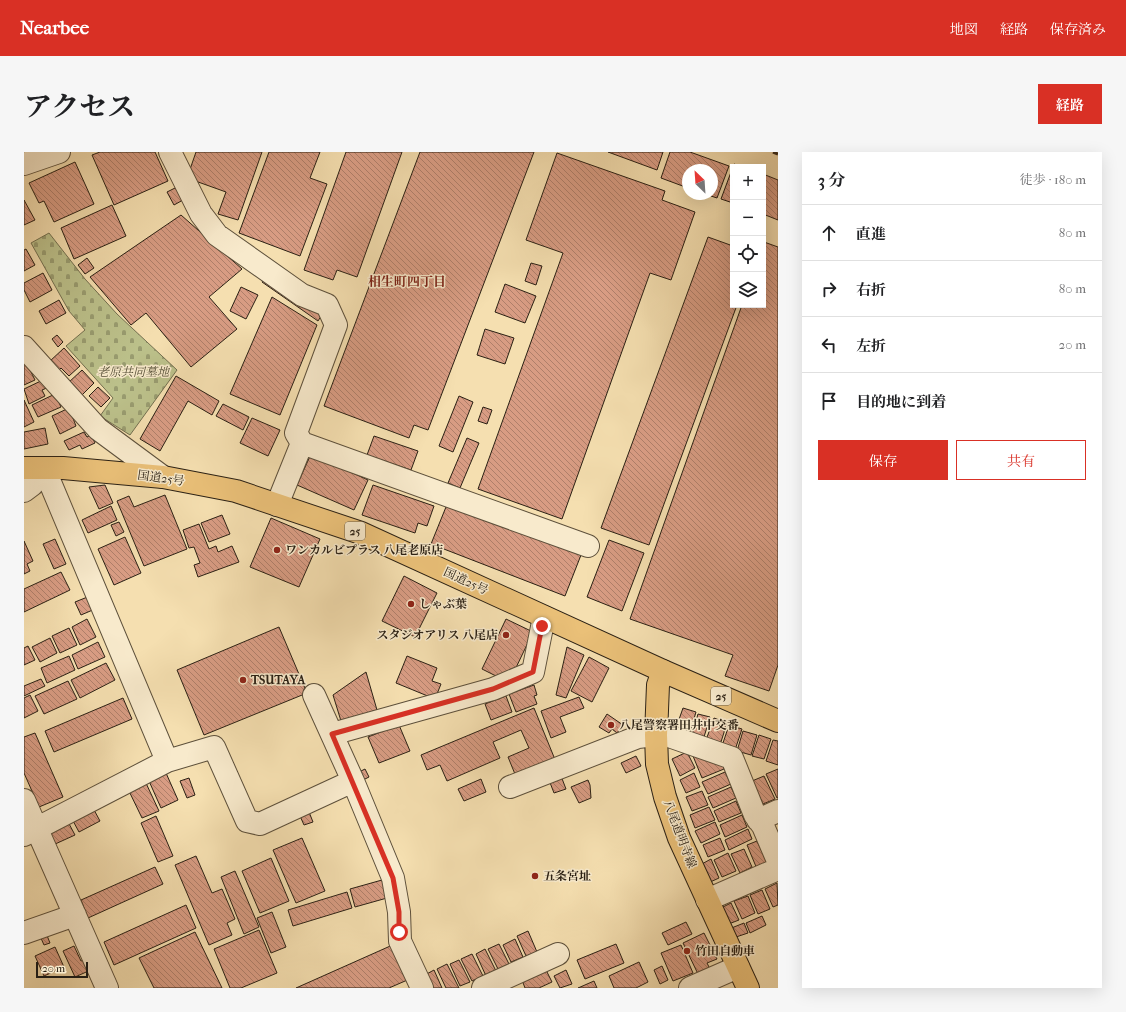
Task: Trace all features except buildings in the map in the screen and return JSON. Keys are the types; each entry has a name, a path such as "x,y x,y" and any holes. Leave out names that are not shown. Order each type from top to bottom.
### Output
{"main road":[{"name":"国道25号","path":"34,468 63,468 163,477 236,491 361,533 663,671 778,721"},
{"name":"八尾道明寺線","path":"663,671 658,685 656,735 658,764 666,797 679,838 748,988"}],"street":[{"path":"24,164 59,152"},
{"path":"170,152 201,214 217,235 302,295 327,305 336,325 296,432 302,443 588,546"},
{"path":"24,346 98,429 163,477"},
{"path":"277,505 302,443"},
{"path":"24,492 32,485 34,468"},
{"path":"34,468 167,761"},
{"path":"332,734 493,689 533,672 544,617"},
{"path":"314,695 353,781 393,878 399,912 400,940 422,988"},
{"path":"510,787 638,737 656,735 669,736 732,758 758,820 778,861"},
{"path":"31,832 167,761 214,747 247,821 260,824 353,781"},
{"path":"24,800 31,832 75,916 107,988"},
{"path":"758,820 778,811"},
{"path":"707,900 778,869"},
{"path":"24,933 75,916"},
{"path":"483,988 516,981 558,954"},
{"path":"690,988 738,967"}],"green space":[{"name":"老原共同墓地","path":"49,233 85,279 117,314 177,370 130,435 100,416 113,398 66,346 85,330 69,311 31,243"}],"railway":[{"path":"773,152 778,154"}],"place":[{"name":"ワンカルビプラス 八尾老原店","path":"277,550"},
{"name":"しゃぶ葉","path":"411,604"},
{"name":"スタジオアリス 八尾店","path":"506,635"},
{"name":"TSUTAYA","path":"243,680"},
{"name":"八尾警察署田井中交番","path":"611,725"},
{"name":"五条宮址","path":"535,876"},
{"name":"竹田自動車","path":"687,951"}],"district":[{"name":"相生町四丁目","path":"407,281"}],"route":[{"path":"399,932 399,912 393,878 332,734 493,689 533,672 542,626"}]}
